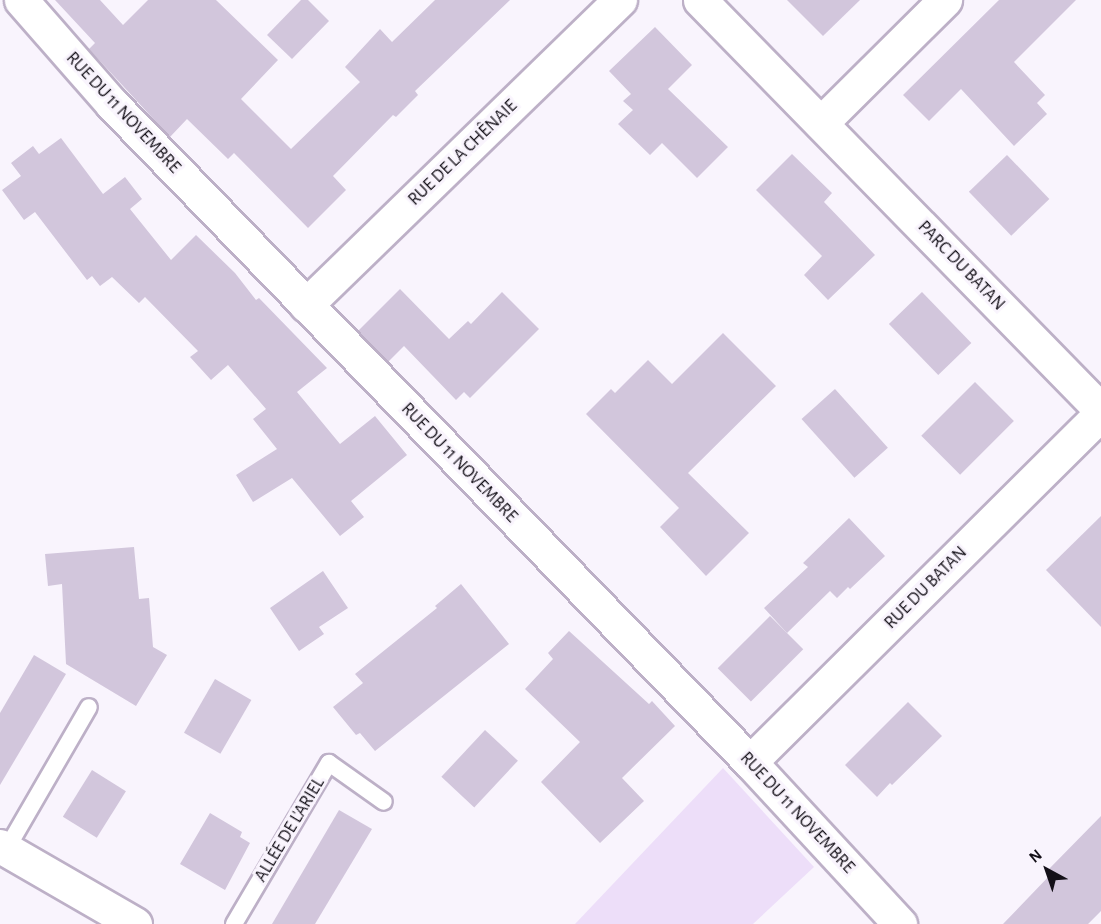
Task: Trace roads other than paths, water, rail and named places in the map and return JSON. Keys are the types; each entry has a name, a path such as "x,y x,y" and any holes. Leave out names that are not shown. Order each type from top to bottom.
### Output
{"street":[{"name":"RUE DU 11 NOVEMBRE","path":"21,0 112,104 750,762 900,924"},
{"name":"RUE DE LA CHÊNAIE","path":"306,305 620,0"},
{"name":"PARC DU BATAN","path":"700,0 1101,411"},
{"path":"821,123 945,0"},
{"name":"RUE DU BATAN","path":"750,762 1101,411"},
{"path":"3,848 135,924"}],"lane":[{"path":"3,848 89,707"},
{"name":"ALLÉE DE L'ARIEL","path":"234,924 329,763 384,802"}]}
